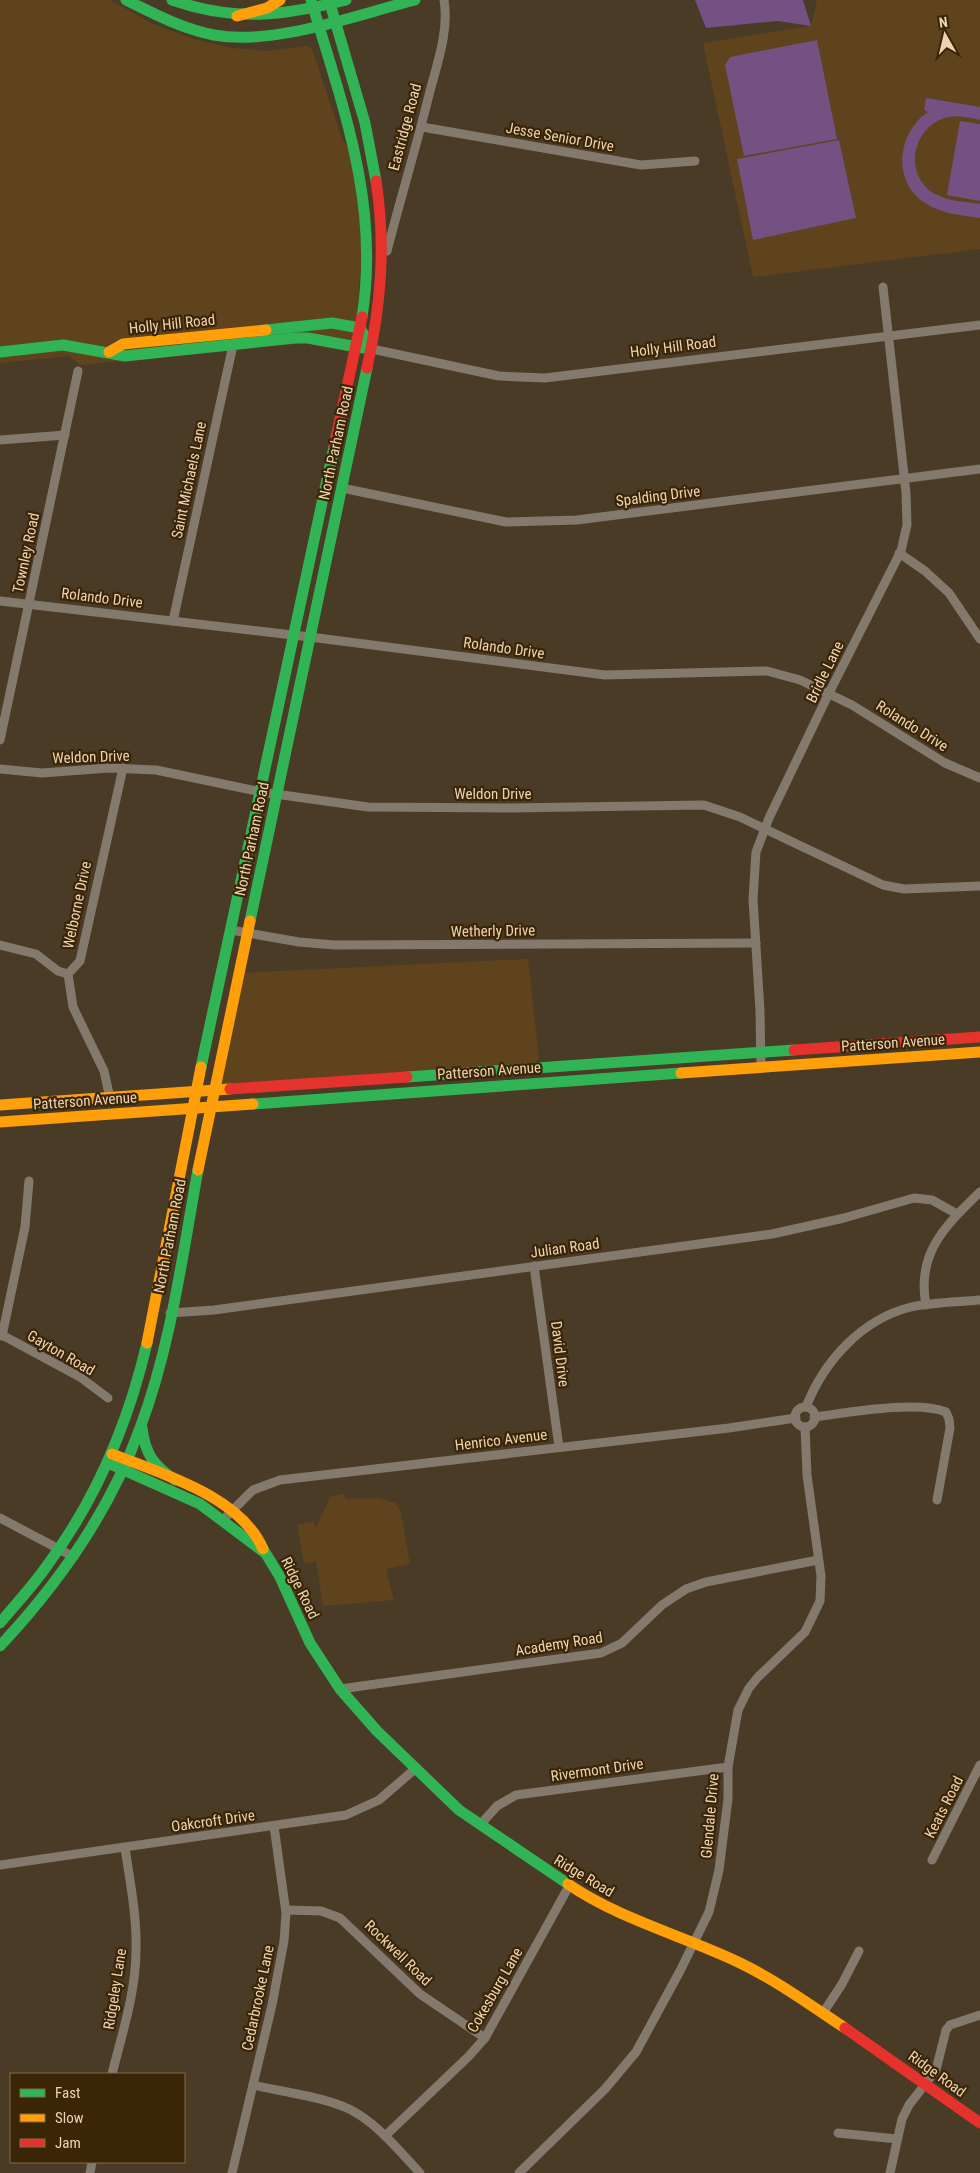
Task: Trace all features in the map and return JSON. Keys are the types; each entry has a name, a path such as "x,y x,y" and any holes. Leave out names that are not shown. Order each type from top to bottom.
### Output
{"main road":[{"path":"126,0 174,24 215,35 262,37 319,26 415,0"},
{"path":"172,0 210,13 237,16 270,16 312,4 346,0"},
{"path":"237,16 267,8 280,0"},
{"name":"North Parham Road","path":"0,1646 43,1599 74,1557 100,1515 125,1465 142,1425 160,1362 214,1090 372,349 380,308 384,261 379,190 354,89 329,2"},
{"name":"North Parham Road","path":"0,1623 36,1582 60,1549 83,1512 110,1459 133,1398 152,1320 196,1092 360,328 366,281 366,208 356,155 312,4"},
{"name":"Holly Hill Road","path":"109,352 124,344 322,323 360,328"},
{"path":"360,328 372,349"},
{"name":"Holly Hill Road","path":"109,352 126,356 308,338 355,348 372,349"},
{"path":"0,352 63,345 109,352"},
{"name":"Patterson Avenue","path":"0,1105 980,1037"},
{"name":"Patterson Avenue","path":"0,1122 980,1052"},
{"path":"152,1320 159,1322 162,1327 157,1351 160,1362"},
{"path":"142,1425 144,1444 150,1460 175,1480"},
{"name":"Ridge Road","path":"110,1459 175,1480 204,1492 227,1515"},
{"name":"Ridge Road","path":"125,1465 199,1504 227,1515 256,1533 264,1552 280,1577 310,1643 340,1688 377,1731 415,1769 454,1805 480,1825 569,1886 626,1916 758,1972 823,2013 926,2085 979,2119"}],"street":[{"name":"Eastridge Road","path":"384,261 422,127 444,33 446,15 444,0"},
{"name":"Jesse Senior Drive","path":"422,127 641,165 695,161"},
{"name":"Bridle Lane","path":"761,1067 753,874 756,852 765,828 829,693 899,553 907,525 905,479 882,287"},
{"name":"Holly Hill Road","path":"372,349 499,376 544,378 980,325"},
{"name":"Saint Michaels Lane","path":"173,620 232,345"},
{"name":"Townley Road","path":"0,740 78,371"},
{"path":"0,440 65,434"},
{"name":"Spalding Drive","path":"342,488 489,519 528,523 577,520 980,469"},
{"path":"899,553 925,571 949,593 980,639"},
{"name":"Rolando Drive","path":"0,600 605,675 767,672 800,680 829,693 868,714 945,763 980,778"},
{"name":"Weldon Drive","path":"0,769 42,773 122,768 156,770 260,792 368,807 704,805 714,807 765,828 884,885 904,889 976,887"},
{"name":"Welborne Drive","path":"68,974 80,961 122,768"},
{"name":"Wetherly Drive","path":"231,930 300,942 335,945 756,943"},
{"path":"0,945 36,954 58,971 68,974 73,1007 104,1071 110,1098"},
{"path":"1,1335 25,1227 29,1181"},
{"path":"926,1305 924,1285 932,1249 941,1232 980,1192"},
{"name":"Julian Road","path":"170,1313 214,1310 772,1234 844,1218 914,1198 932,1200 957,1214"},
{"name":"David Drive","path":"534,1266 559,1447"},
{"path":"806,1407 812,1410 814,1417 811,1424 805,1427 798,1424 796,1418 798,1410 806,1407 820,1377 854,1338 878,1320 896,1312 926,1305 980,1300"},
{"name":"Gayton Road","path":"1,1335 80,1377 108,1398"},
{"path":"814,1417 905,1407 939,1409 948,1414 950,1428 937,1500"},
{"name":"Henrico Avenue","path":"227,1515 253,1490 280,1480 736,1427 796,1418"},
{"name":"Glendale Drive","path":"519,2173 605,2089 624,2067 651,2026 709,1912 716,1887 728,1799 728,1767 735,1722 746,1693 758,1677 802,1635 814,1617 820,1601 822,1588 807,1475 805,1427"},
{"path":"0,1518 74,1557"},
{"name":"Academy Road","path":"340,1688 601,1653 622,1643 662,1604 686,1589 706,1582 818,1560"},
{"name":"Keats Road","path":"932,1860 980,1765"},
{"name":"Rivermont Drive","path":"480,1825 496,1806 516,1795 728,1767"},
{"name":"Oakcroft Drive","path":"0,1865 338,1816 360,1810 379,1800 415,1769"},
{"name":"Cedarbrooke Lane","path":"232,2173 254,2085 279,1970 286,1910 274,1826"},
{"name":"Ridgeley Lane","path":"112,2073 131,1996 136,1963 135,1921 124,1848"},
{"name":"Cokesburg Lane","path":"385,2136 468,2057 485,2038 569,1886"},
{"name":"Rockwell Road","path":"286,1910 321,1911 340,1918 420,1994 485,2038"},
{"path":"823,2013 842,1984 859,1951"},
{"path":"890,2173 906,2111 936,2070 948,2027 980,2015"},
{"path":"254,2085 348,2108 358,2113 385,2136 420,2173"},
{"path":"838,2133 898,2139"}],"shaded area":[{"path":"0,0 110,0 151,23 196,40 232,48 267,51 308,46 312,49 342,139 356,158 365,207 354,353 305,343 80,365 69,356 0,363"},
{"path":"695,0 803,0 811,26 778,21 706,28"},
{"path":"817,0 980,0 980,249 753,277 703,43 811,26"},
{"path":"817,40 837,139 744,156 725,65 730,57"},
{"path":"926,98 980,107 980,120 954,116 934,123 925,131 919,141 915,164 918,176 925,186 935,194 951,200 980,204 980,218 951,214 931,207 914,194 907,182 903,170 902,157 910,132 928,112 924,110"},
{"path":"960,121 980,124 980,201 947,195"},
{"path":"839,140 856,218 753,240 737,159"},
{"path":"528,959 539,1059 515,1071 212,1091 239,973"},
{"path":"343,1494 346,1499 378,1498 395,1503 401,1512 410,1564 386,1569 394,1600 323,1606 316,1561 304,1563 297,1525 314,1522 316,1528 330,1497"}],"traffic: fast":[{"path":"126,0 191,29 214,35 237,37 288,33 341,21 415,0"},
{"path":"172,0 217,12 238,14 280,13 346,0"},
{"path":"311,0 346,118 362,195 366,235 366,275 362,317"},
{"path":"329,0 365,123 376,181"},
{"path":"266,330 332,323 360,328 372,349"},
{"path":"0,352 63,345 125,356 295,338 308,338 363,348"},
{"path":"250,921 367,368"},
{"path":"201,1067 334,447"},
{"path":"407,1077 794,1050"},
{"path":"253,1104 681,1073"},
{"path":"0,1646 63,1571 98,1517 128,1459 151,1397 168,1333 198,1170"},
{"path":"0,1623 46,1567 64,1541 95,1488 120,1432 147,1343"},
{"path":"142,1428 148,1452 161,1470 175,1480"},
{"path":"108,1463 200,1504 264,1552"},
{"path":"263,1549 280,1577 310,1643 340,1689 377,1731 459,1810 568,1884"}],"traffic: slow":[{"path":"237,16 267,8 280,0"},
{"path":"109,352 123,344 266,330"},
{"path":"198,1170 250,921"},
{"path":"681,1073 980,1052"},
{"path":"147,1343 201,1067"},
{"path":"0,1105 230,1089"},
{"path":"0,1122 253,1104"},
{"path":"112,1454 176,1479 218,1501 237,1515 252,1531 263,1549"},
{"path":"568,1884 629,1917 716,1952 752,1969 793,1993 845,2028"}],"traffic: jam":[{"path":"367,368 376,321 381,275 381,228 376,181"},
{"path":"334,447 362,317"},
{"path":"794,1050 980,1037"},
{"path":"230,1089 407,1077"},
{"path":"845,2028 980,2123"}]}
